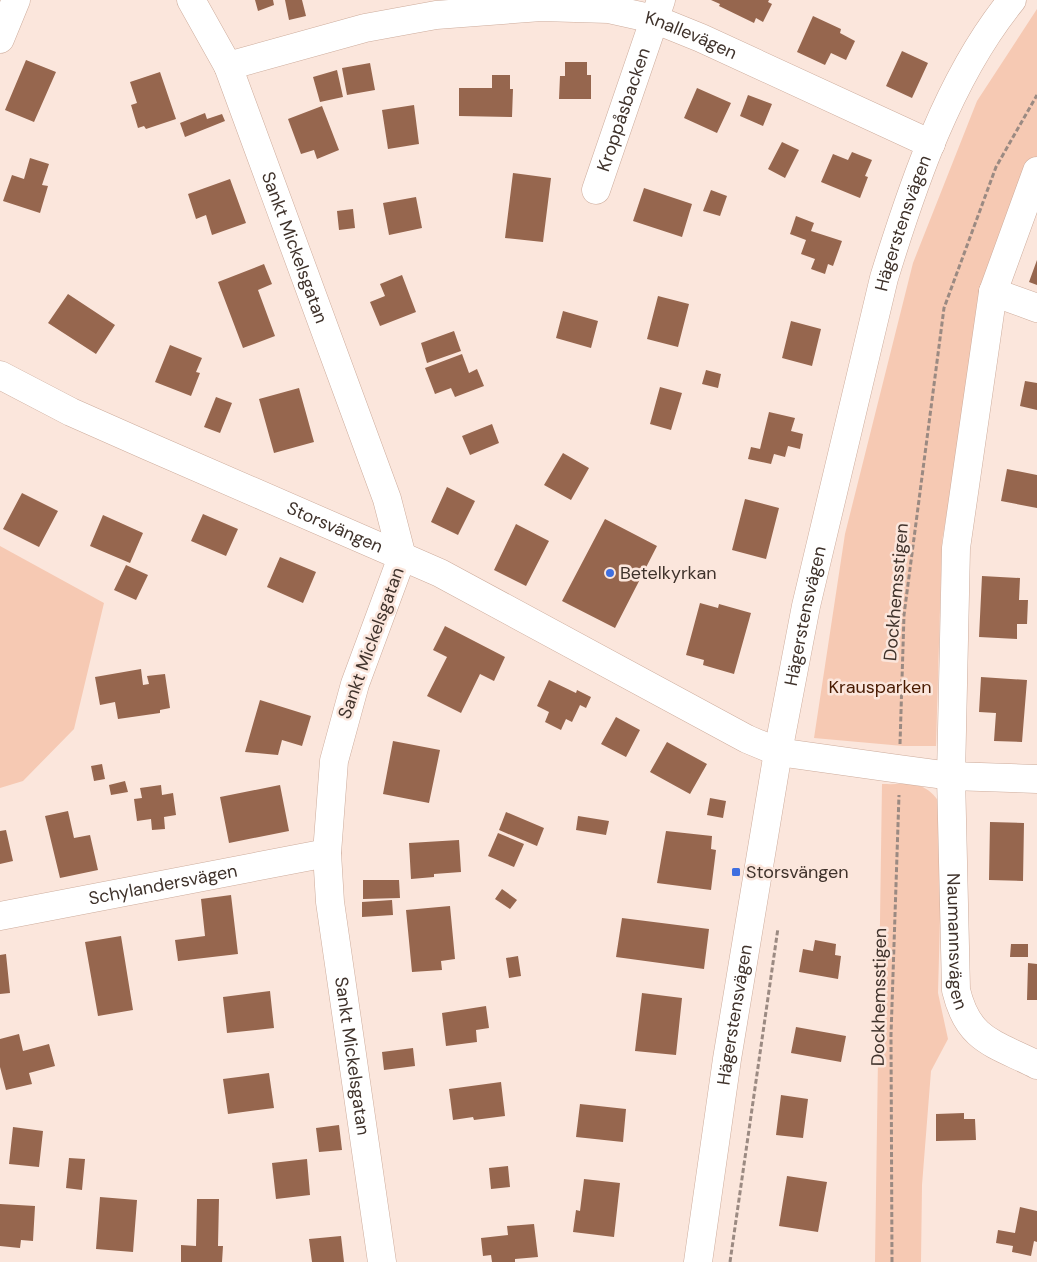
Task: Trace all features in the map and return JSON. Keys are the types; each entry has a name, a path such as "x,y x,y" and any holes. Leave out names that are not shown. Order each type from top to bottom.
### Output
{"street":[{"path":"0,39 16,0"},
{"name":"Sankt Mickelsgatan","path":"191,0 228,66 387,499 402,557 355,684 341,728 330,791 327,853 330,902 382,1262"},
{"name":"Hägerstensvägen","path":"698,1262 727,1060 778,752 806,606 881,287 899,228 931,144 956,89 984,41 1012,0"},
{"name":"Knallevägen","path":"228,66 365,28 436,15 562,6 658,10 754,62 931,144"},
{"name":"Kroppåsbacken","path":"596,190 658,10"},
{"path":"950,776 956,548 992,292 1037,171"},
{"path":"992,292 1037,308"},
{"name":"Storsvängen","path":"0,375 71,412 440,573 747,738 778,752 950,776 1037,779"},
{"name":"Naumannsvägen","path":"950,776 956,990 960,1009 969,1025 979,1036 1037,1065"},
{"name":"Schylandersvägen","path":"0,916 327,853"}],"path":[{"name":"Dockhemsstigen","path":"892,1262 891,1035 904,615 944,308 996,167 1037,96"},
{"path":"730,1262 780,920"}],"green space":[{"name":"Krausparken","path":"1037,9 1037,156 985,291 942,541 936,746 903,746 814,738 845,534 913,263 977,101"},
{"path":"0,546 104,603 74,729 23,781 0,788"},
{"path":"882,784 910,784 924,788 931,792 943,808 938,993 948,1039 931,1071 922,1185 921,1262 875,1262"}],"building":[{"path":"255,0 273,0 274,5 258,11"},
{"path":"285,0 302,0 306,16 289,20"},
{"path":"711,0 769,0 768,2 772,4 763,22 756,18 754,23 719,6 720,4"},
{"path":"813,16 841,29 840,33 855,41 846,60 831,53 825,65 797,52"},
{"path":"902,51 928,63 912,98 886,86"},
{"path":"26,60 56,72 34,122 5,110"},
{"path":"565,62 587,62 587,75 591,75 591,99 559,99 560,76 565,76"},
{"path":"370,63 375,90 347,95 342,68"},
{"path":"337,70 343,97 320,102 313,77"},
{"path":"160,72 176,119 146,129 144,126 138,128 131,105 137,103 130,82"},
{"path":"492,75 510,75 510,89 513,89 512,117 459,116 459,88 492,88"},
{"path":"697,88 731,103 717,133 684,118"},
{"path":"748,95 772,104 763,126 740,116"},
{"path":"414,105 419,144 388,149 382,110"},
{"path":"322,106 339,150 317,159 314,150 301,154 288,119"},
{"path":"205,113 207,119 222,114 225,121 185,137 180,123"},
{"path":"782,142 799,150 785,178 768,169"},
{"path":"852,152 872,160 865,176 868,177 860,198 821,182 833,154 848,160"},
{"path":"30,158 49,164 42,185 48,186 40,213 3,201 12,175 24,179"},
{"path":"513,173 551,178 543,242 505,238"},
{"path":"230,179 246,223 212,235 206,215 196,219 188,194"},
{"path":"644,188 692,204 682,237 633,221"},
{"path":"711,190 727,196 720,216 703,211"},
{"path":"416,197 422,228 389,235 383,203"},
{"path":"353,209 355,228 339,230 337,211"},
{"path":"796,216 814,223 811,231 842,241 833,266 828,264 825,274 811,269 815,259 801,254 806,240 790,234"},
{"path":"1037,260 1037,285 1029,282"},
{"path":"264,264 272,284 258,290 275,336 243,348 218,282"},
{"path":"402,275 416,312 380,326 370,302 385,296 380,284"},
{"path":"68,294 115,325 96,354 48,323"},
{"path":"658,296 689,304 678,347 647,339"},
{"path":"563,311 598,321 591,348 556,338"},
{"path":"791,321 821,329 812,366 782,358"},
{"path":"454,331 461,351 427,363 421,343"},
{"path":"170,345 202,358 196,372 200,373 191,396 155,382"},
{"path":"462,354 469,373 477,369 484,386 455,397 451,388 435,394 425,368"},
{"path":"706,370 721,374 718,388 702,384"},
{"path":"1025,381 1037,383 1037,410 1020,406"},
{"path":"660,387 682,393 671,430 650,424"},
{"path":"299,388 314,442 274,453 259,399"},
{"path":"216,397 232,403 220,433 204,427"},
{"path":"769,412 795,418 791,431 803,434 800,449 788,446 785,457 774,454 771,464 748,459 751,447 760,449"},
{"path":"492,424 499,443 470,455 462,436"},
{"path":"563,453 589,468 571,500 544,485"},
{"path":"1007,469 1037,475 1037,508 1001,501"},
{"path":"447,487 475,501 458,535 431,522"},
{"path":"22,493 58,511 39,547 3,529"},
{"path":"745,499 779,508 766,559 732,550"},
{"path":"203,514 238,529 226,556 191,541"},
{"path":"103,515 143,533 130,563 90,546"},
{"name":"Betelkyrkan","path":"605,519 657,546 615,628 562,601"},
{"path":"516,524 549,541 526,586 494,570"},
{"path":"280,557 316,572 303,603 267,587"},
{"path":"126,565 148,575 136,600 114,590"},
{"path":"982,576 1020,578 1019,600 1028,600 1027,624 1017,624 1017,639 979,637"},
{"path":"700,603 718,608 719,604 751,613 734,674 703,665 704,660 686,655"},
{"path":"445,626 505,657 494,681 480,674 461,713 427,696 447,657 433,650"},
{"path":"141,669 143,685 149,684 147,676 165,674 170,708 160,710 160,713 118,719 115,702 100,705 95,677"},
{"path":"981,677 1027,680 1022,742 994,741 996,713 979,712"},
{"path":"549,680 576,693 577,690 591,697 586,708 580,705 572,722 566,719 561,730 545,722 549,712 537,706"},
{"path":"260,700 311,716 302,746 282,740 278,755 245,752"},
{"path":"616,717 640,730 626,757 601,744"},
{"path":"393,741 440,750 429,803 383,794"},
{"path":"667,742 707,764 690,794 650,772"},
{"path":"102,764 105,779 94,781 91,766"},
{"path":"125,781 128,792 111,795 109,785"},
{"path":"161,785 162,795 173,793 176,815 164,817 165,829 152,830 151,819 137,821 134,799 142,798 140,788"},
{"path":"280,785 289,831 229,843 220,797"},
{"path":"710,798 726,801 723,818 707,815"},
{"path":"68,811 74,838 90,835 98,870 60,878 45,816"},
{"path":"506,812 544,828 537,846 499,830"},
{"path":"578,816 609,821 606,835 576,830"},
{"path":"990,822 1024,823 1023,881 989,880"},
{"path":"6,830 13,861 0,864 0,831"},
{"path":"666,831 712,836 711,849 716,850 711,890 657,883"},
{"path":"498,833 524,844 514,867 488,856"},
{"path":"459,840 461,872 434,874 434,877 411,879 409,843"},
{"path":"363,880 399,880 400,898 363,899"},
{"path":"502,889 517,900 510,909 495,899"},
{"path":"231,895 238,954 178,961 175,940 205,936 201,899"},
{"path":"392,900 393,915 362,917 362,902"},
{"path":"450,906 455,959 441,961 442,970 412,972 406,910"},
{"path":"622,918 709,929 704,969 616,957"},
{"path":"121,936 133,1010 98,1016 85,942"},
{"path":"815,940 836,944 835,955 841,956 838,979 799,972 803,949 813,951"},
{"path":"1011,944 1028,944 1028,957 1010,957"},
{"path":"6,954 10,993 0,994 0,955"},
{"path":"518,956 521,976 509,978 506,958"},
{"path":"1028,963 1037,964 1037,1000 1027,1000"},
{"path":"270,991 274,1028 227,1033 223,997"},
{"path":"642,993 682,998 676,1055 635,1051"},
{"path":"486,1006 489,1028 476,1030 477,1042 446,1046 442,1013"},
{"path":"796,1027 846,1036 841,1062 791,1053"},
{"path":"19,1034 23,1051 49,1044 55,1066 29,1073 32,1084 6,1090 0,1067 0,1039"},
{"path":"413,1048 415,1066 384,1070 382,1052"},
{"path":"269,1073 274,1108 228,1114 223,1079"},
{"path":"501,1082 505,1116 474,1120 473,1117 453,1120 449,1089"},
{"path":"781,1095 808,1099 803,1138 776,1135"},
{"path":"580,1104 626,1109 623,1142 576,1137"},
{"path":"964,1113 964,1119 975,1119 976,1140 936,1141 936,1114"},
{"path":"339,1125 342,1150 319,1152 316,1128"},
{"path":"13,1127 43,1131 39,1167 9,1164"},
{"path":"69,1158 85,1159 82,1190 66,1188"},
{"path":"307,1159 310,1195 276,1199 272,1163"},
{"path":"508,1166 510,1187 491,1189 489,1168"},
{"path":"787,1176 827,1182 818,1232 779,1226"},
{"path":"584,1179 620,1183 614,1237 573,1232 576,1210 580,1211"},
{"path":"100,1197 137,1200 133,1252 96,1249"},
{"path":"197,1199 219,1199 218,1246 223,1246 222,1262 181,1262 181,1245 196,1246"},
{"path":"0,1204 35,1206 33,1241 21,1240 20,1248 0,1246"},
{"path":"1020,1207 1037,1211 1037,1242 1034,1241 1031,1256 1012,1252 1013,1246 996,1243 998,1230 1015,1233"},
{"path":"534,1224 538,1257 515,1259 515,1262 492,1262 491,1255 483,1256 481,1238 508,1235 507,1226"},
{"path":"341,1236 344,1262 312,1262 309,1239"}],"place":[{"name":"Betelkyrkan","path":"610,573"},
{"name":"Storsvängen","path":"736,872"}]}
